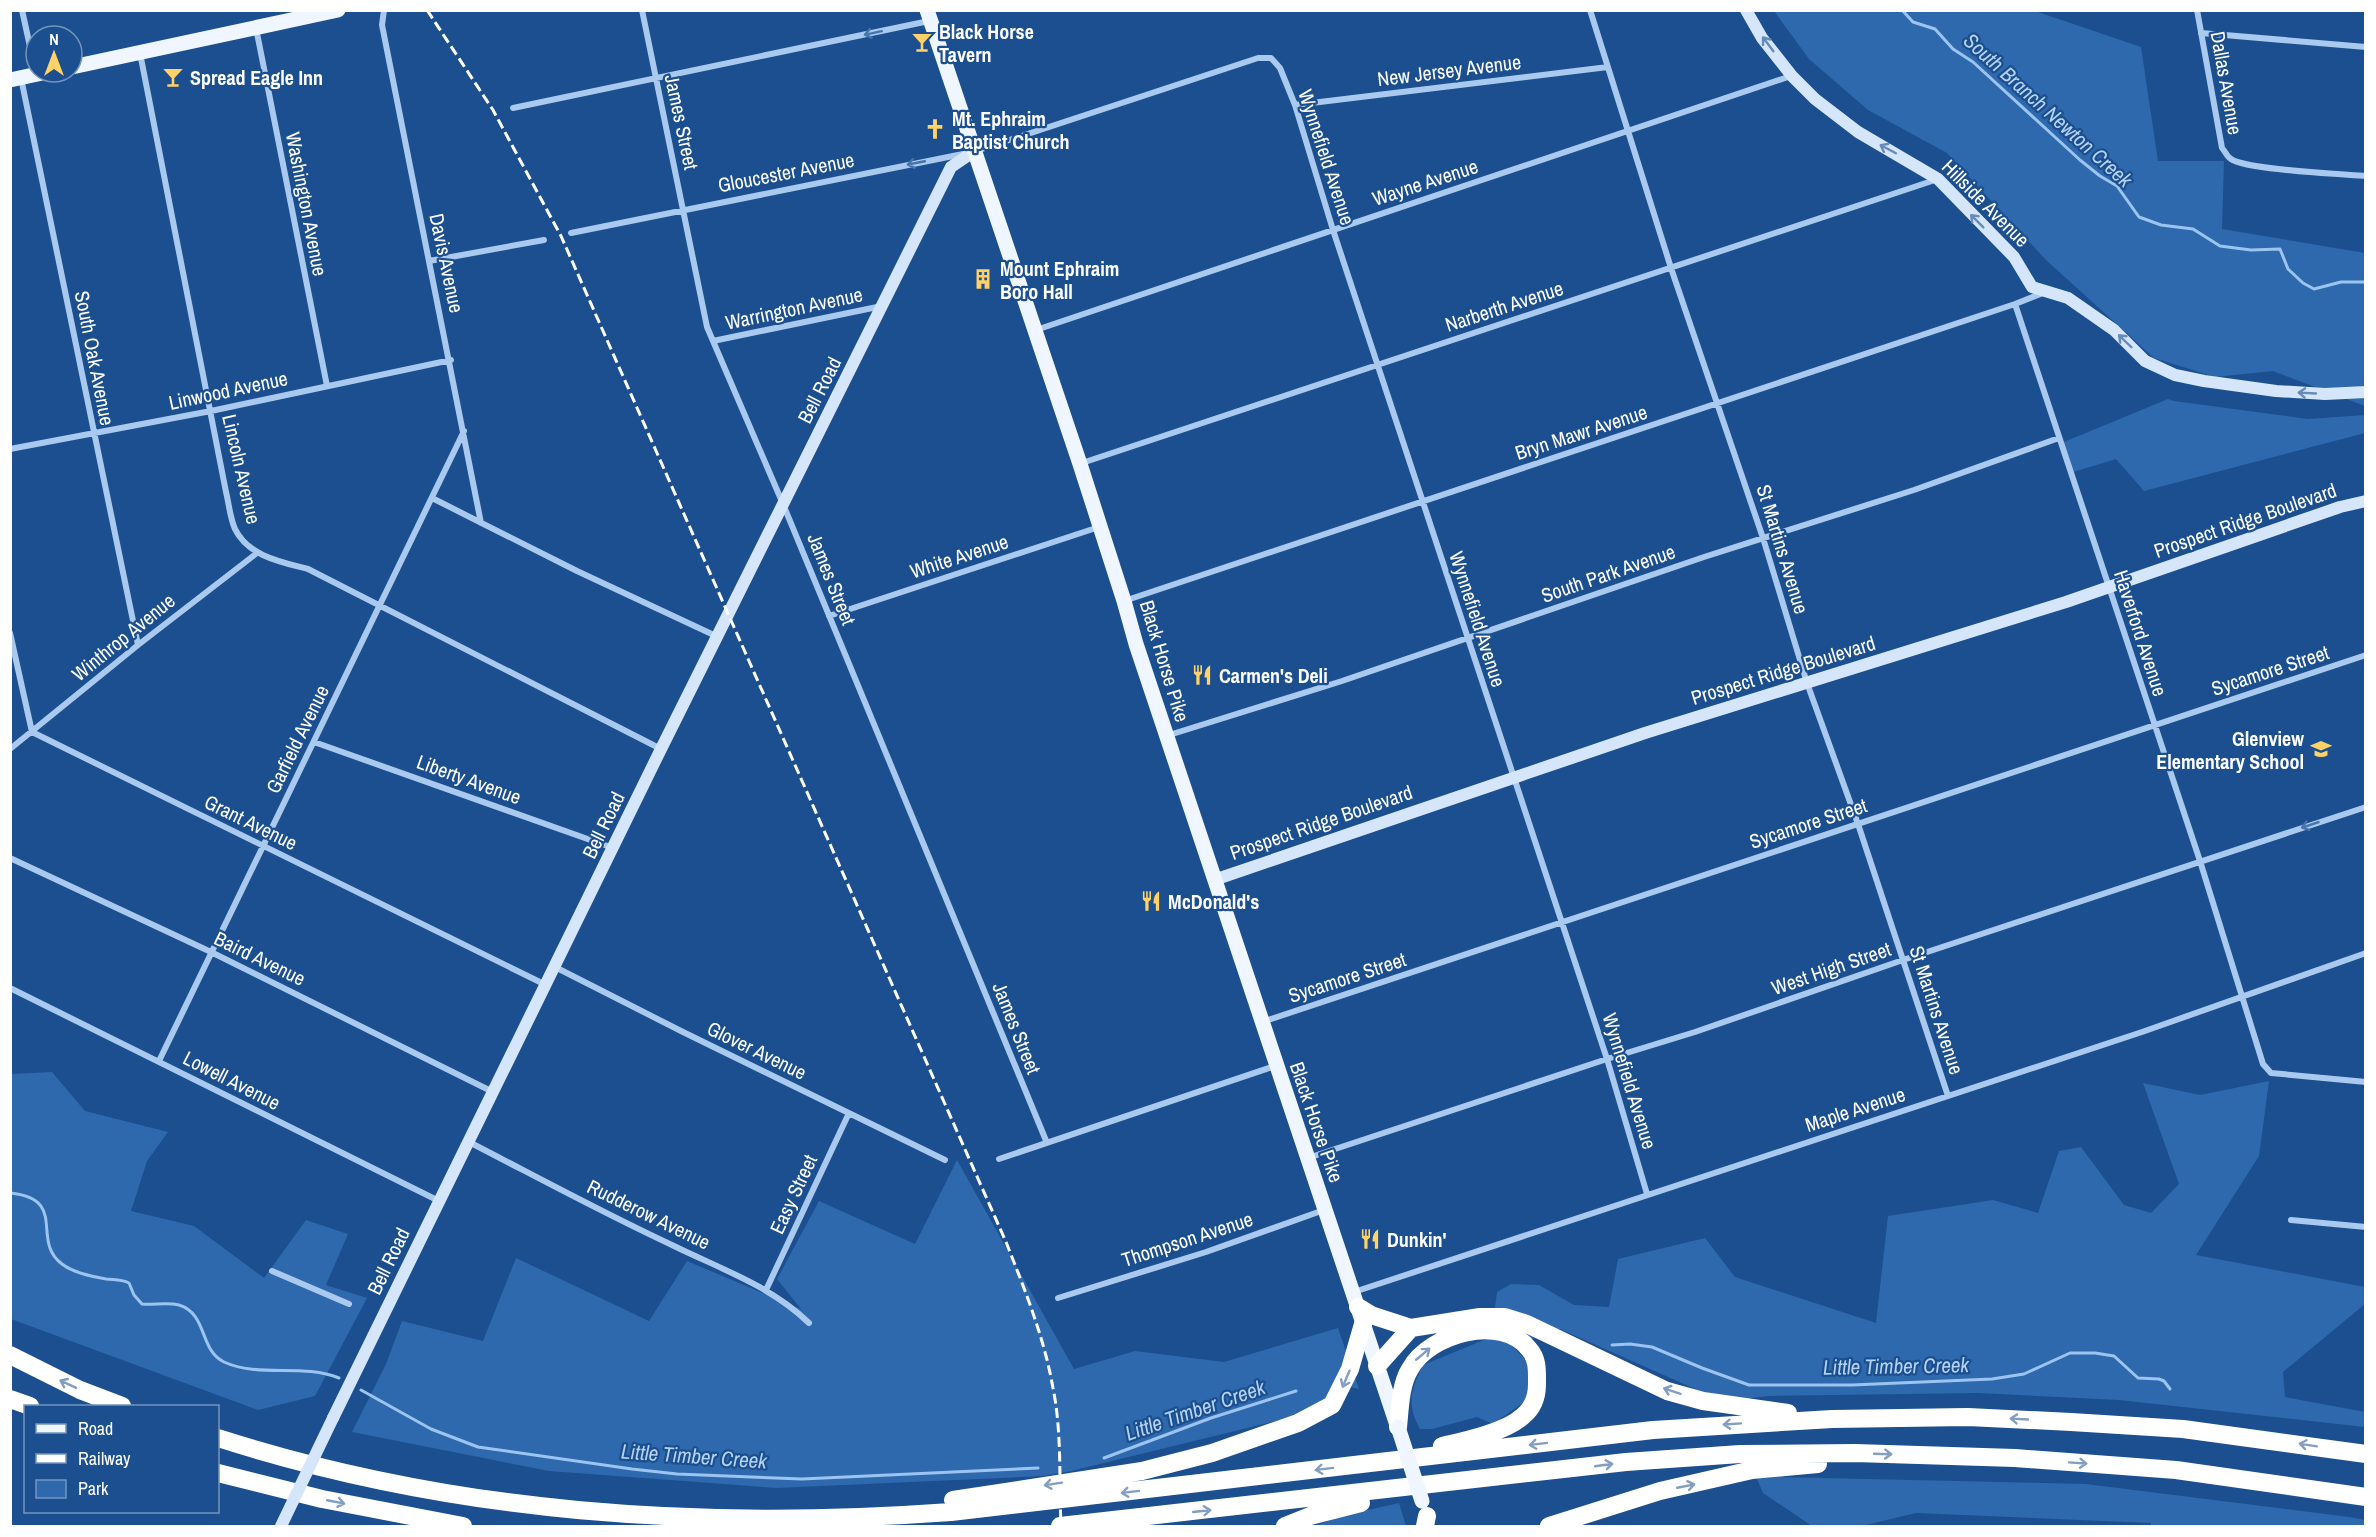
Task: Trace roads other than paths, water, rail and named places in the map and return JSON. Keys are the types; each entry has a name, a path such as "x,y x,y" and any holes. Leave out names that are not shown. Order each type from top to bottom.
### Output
{"highway":[{"path":"833,1519 1142,1471 1212,1453 1298,1423 1332,1405 1350,1369 1358,1308 1371,1315 1412,1328 1480,1317 1505,1317 1527,1324 1667,1390 1703,1401 1832,1419"},
{"path":"1377,1366 1412,1328"},
{"path":"1365,1465 1447,1445 1504,1427 1522,1418 1537,1393 1538,1368 1535,1359 1524,1343 1501,1332 1481,1330 1452,1336 1424,1352 1408,1371 1398,1427"},
{"path":"10,1355 70,1385 117,1405"},
{"path":"10,1399 25,1405"},
{"path":"219,1438 342,1471 506,1502 615,1514 693,1519 833,1519 969,1510 1653,1430 1832,1419 1968,1417 2183,1429 2366,1454"},
{"path":"1549,1527 1660,1491 1752,1470 1818,1464 1855,1453"},
{"path":"1060,1527 1665,1458 1740,1454 1855,1453 2015,1458 2176,1470 2366,1497"},
{"path":"219,1473 322,1499 463,1527"},
{"path":"1285,1527 1310,1516 1348,1505 1489,1479"}],"main road":[{"path":"84,64 338,10"},
{"name":"Black Horse Pike","path":"928,16 1080,464 1166,736 1398,1427"},
{"path":"1398,1427 1426,1518"}],"street":[{"name":"South Oak Avenue","path":"22,10 24,29"},
{"name":"Davis Avenue","path":"384,10 382,25 451,360 481,523"},
{"name":"James Street","path":"642,10 707,327 783,504 1047,1143"},
{"name":"St Martins Avenue","path":"1590,10 1671,268 1763,538 1807,683 1858,824 1948,1096"},
{"name":"Hillside Avenue","path":"1746,10 1762,38 1792,76 1815,99 1858,132 1938,179 2014,257 2032,287 2068,298 2114,330 2145,360 2175,375 2276,392 2325,394 2366,392"},
{"name":"Dallas Avenue","path":"2197,10 2222,148 2230,159 2263,167 2366,176"},
{"path":"513,108 928,16"},
{"name":"Washington Avenue","path":"256,28 327,386"},
{"path":"2201,33 2366,47"},
{"name":"Lincoln Avenue","path":"140,52 235,528 242,540 257,553 308,569 661,748"},
{"name":"Wynnefield Avenue","path":"974,152 1258,58 1271,58 1280,68 1295,105 1333,230 1379,365 1466,639 1607,1059 1647,1194"},
{"name":"New Jersey Avenue","path":"1295,105 1608,67"},
{"name":"Wayne Avenue","path":"1034,330 1792,76"},
{"name":"South Oak Avenue","path":"30,84 93,433 138,645"},
{"name":"Gloucester Avenue","path":"571,233 974,152"},
{"name":"Bell Road","path":"281,1527 716,636 951,166 974,152"},
{"name":"Narberth Avenue","path":"1080,464 1938,179"},
{"path":"429,261 544,240"},
{"name":"Bryn Mawr Avenue","path":"1124,602 2015,304 2047,291"},
{"name":"Haverford Avenue","path":"2015,304 2200,861 2263,1064 2271,1073 2366,1082"},
{"name":"Warrington Avenue","path":"713,341 883,306"},
{"name":"Linwood Avenue","path":"10,449 211,411 451,360"},
{"name":"Garfield Avenue","path":"159,1061 464,431"},
{"name":"South Park Avenue","path":"1166,736 1342,681 1763,538 1914,490 2059,438"},
{"path":"432,498 577,571 716,636"},
{"name":"Prospect Ridge Boulevard","path":"1214,880 1513,777 2109,587 2329,511 2366,501"},
{"name":"White Avenue","path":"829,616 1100,527"},
{"name":"Winthrop Avenue","path":"10,748 257,553"},
{"path":"10,633 32,732"},
{"name":"Sycamore Street","path":"1262,1023 2366,655"},
{"name":"Grant Avenue","path":"32,732 546,985"},
{"name":"Liberty Avenue","path":"314,742 614,848"},
{"name":"West High Street","path":"1307,1158 1695,1032 1903,960 2366,807"},
{"name":"Baird Avenue","path":"10,858 211,952 494,1093"},
{"name":"Maple Avenue","path":"1358,1308 1647,1194 1948,1096 2243,997 2366,953"},
{"name":"Glover Avenue","path":"555,967 945,1160"},
{"name":"Lowell Avenue","path":"10,988 439,1202"},
{"path":"999,1159 1275,1065"},
{"name":"Easy Street","path":"766,1290 849,1113"},
{"name":"Rudderow Avenue","path":"469,1142 766,1290 791,1306 809,1323"},
{"name":"Thompson Avenue","path":"1058,1298 1206,1252 1325,1209"},
{"path":"2291,1220 2366,1227"},
{"path":"272,1271 349,1304"}],"waterway":[{"name":"South Branch Newton Creek","path":"1902,10 1913,22 1935,29 1953,49 1973,62 2080,160 2117,186 2139,217 2161,225 2193,229 2220,246 2251,250 2280,249 2288,269 2303,283 2314,289 2341,282 2366,282"},
{"name":"Little Timber Creek","path":"10,1193 28,1197 39,1203 44,1212 49,1244 53,1254 62,1264 83,1274 129,1283 134,1295 142,1304 175,1304 188,1310 195,1316 210,1349 224,1362 252,1369 311,1371 339,1378"},
{"name":"Little Timber Creek","path":"1612,1345 1630,1344 1652,1347 1749,1385 1852,1385 1992,1379 2024,1374 2070,1353 2095,1353 2114,1356 2138,1378 2159,1379 2164,1381 2170,1389"},
{"name":"Little Timber Creek","path":"361,1390 431,1429 478,1447 632,1469 677,1474 802,1479 1038,1468"},
{"name":"Little Timber Creek","path":"1104,1458 1211,1418 1296,1391"}],"railway":[{"path":"427,10 493,110 561,236 1006,1242 1039,1332 1053,1388 1059,1439 1061,1526"}],"place":[{"name":"Black Horse Tavern","path":"922,42"},
{"name":"Spread Eagle Inn","path":"173,77"},
{"name":"Mt. Ephraim Baptist Church","path":"935,129"},
{"name":"Mount Ephraim Boro Hall","path":"983,279"},
{"name":"Carmen's Deli","path":"1202,675"},
{"name":"Glenview Elementary School","path":"2321,749"},
{"name":"McDonald's","path":"1151,901"},
{"name":"Dunkin'","path":"1370,1239"}]}
